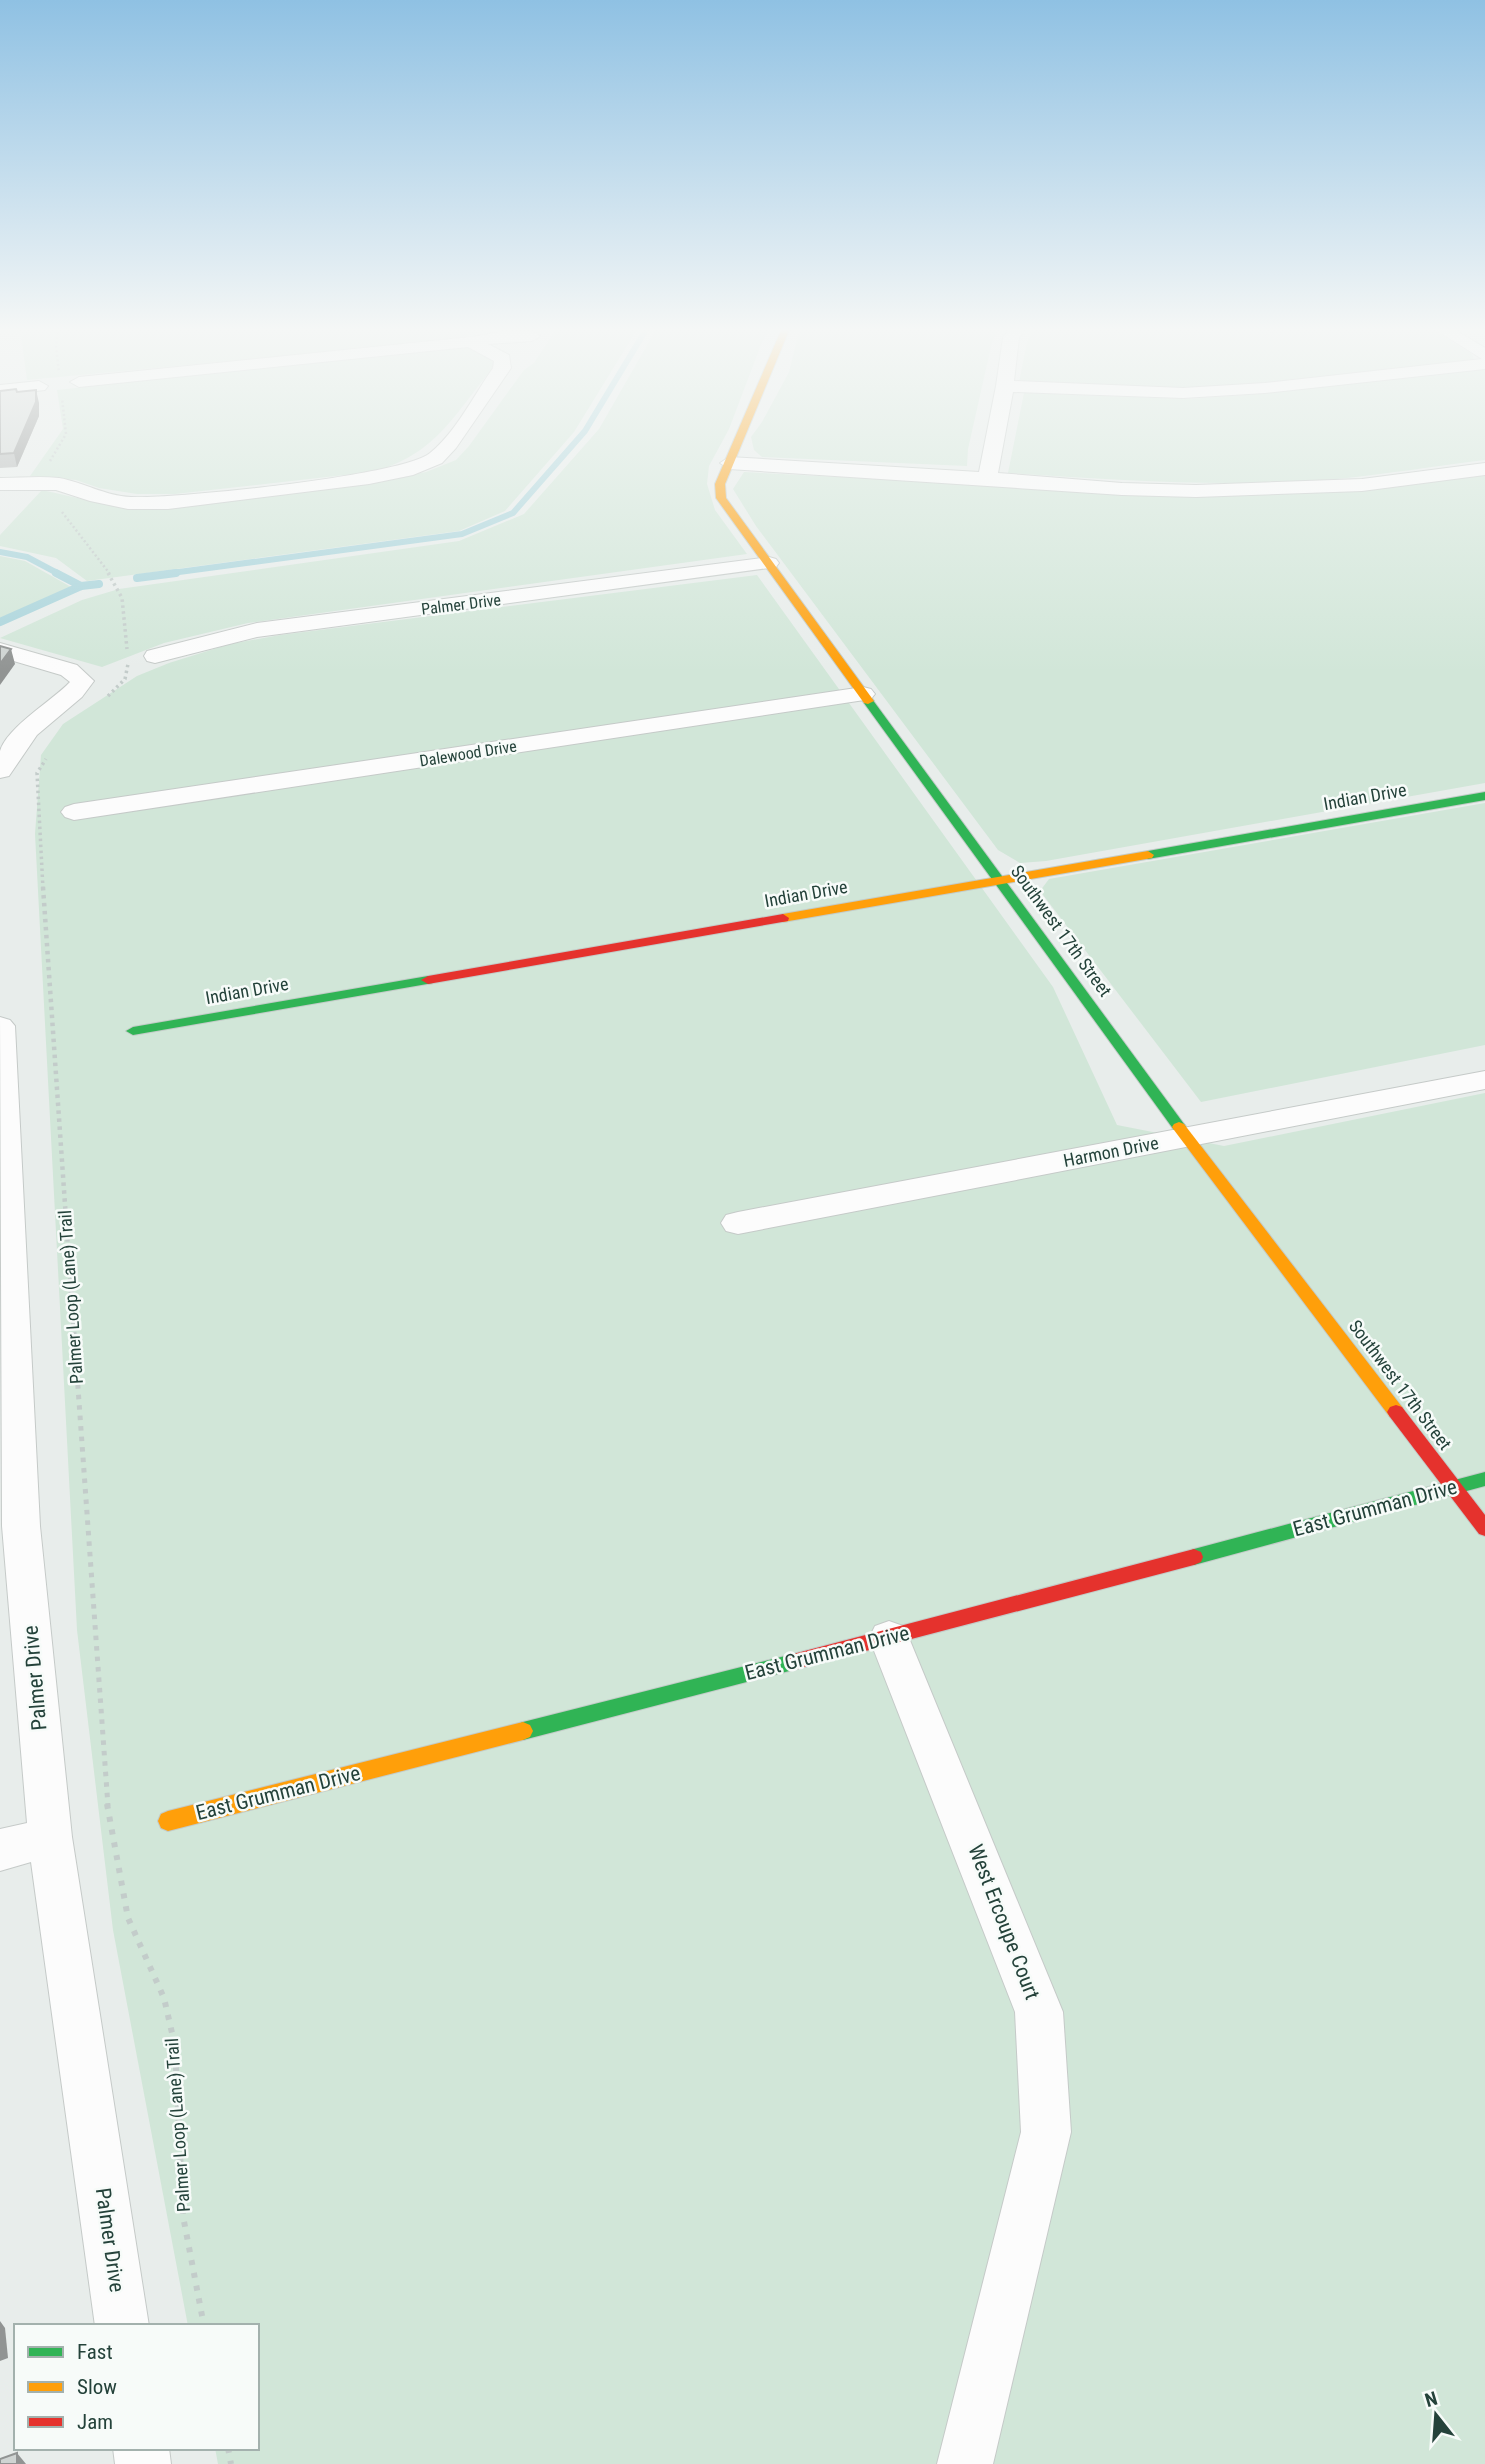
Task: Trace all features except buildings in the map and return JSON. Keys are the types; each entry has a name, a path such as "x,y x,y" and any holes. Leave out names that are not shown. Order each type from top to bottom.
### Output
{"street":[{"path":"0,485 58,484 97,497 128,503 168,503 369,478 413,469 435,459 450,443"},
{"name":"Southwest 17th Street","path":"737,443 720,484 721,498 1187,1138 1485,1529"},
{"path":"987,478 994,443"},
{"path":"729,463 1122,489 1275,489 1362,485 1485,469"},
{"name":"Palmer Drive","path":"155,656 257,630 769,563"},
{"path":"0,650 69,670 83,681 77,690 34,726 10,752 0,771"},
{"name":"Dalewood Drive","path":"74,812 863,694"},
{"name":"Indian Drive","path":"134,1031 1485,796"},
{"name":"Palmer Drive","path":"0,1026 20,1526 50,1837 122,2324"},
{"name":"Harmon Drive","path":"738,1223 1485,1080"},
{"name":"East Grumman Drive","path":"167,1821 889,1638 1485,1479"},
{"name":"West Ercoupe Court","path":"889,1638 1039,2012 1046,2132 965,2464"},
{"path":"0,1850 50,1837"}],"path":[{"path":"61,443 41,475 40,483 101,562 122,598 128,675 123,684 102,700"},
{"name":"Palmer Loop (Lane) Trail","path":"48,755 37,774 37,817 107,1803 128,1919 164,1998 175,2046 183,2216 204,2324"}],"green space":[{"path":"53,443 428,443 411,456 371,472 175,494 137,494 99,488 76,480 30,476"},
{"path":"471,443 564,443 505,511 459,531 87,581 56,558 0,546 0,535 42,490 122,508 171,508 378,481 426,472 456,460"},
{"path":"587,443 721,443 709,466 707,484 715,510 747,554 248,623 164,643 102,667 0,638 82,600 119,589 459,541 524,514"},
{"path":"752,443 969,443 967,466 762,457 754,450"},
{"path":"1014,443 1485,443 1485,460 1296,482 1172,482 1008,473"},
{"path":"744,472 1186,495 1318,493 1485,472 1485,783 1046,861 1020,863 998,850 756,526 733,489"},
{"path":"0,556 25,561 71,587 0,618"},
{"path":"757,575 1053,987 1117,1125 1224,1146 1485,1093 1485,2464 218,2464 215,2450 259,2450 259,2324 188,2324 113,1930 77,1630 35,834 41,755 63,724 137,676 230,644 280,635"},
{"path":"1485,803 1485,1045 1201,1102 1040,891 1049,879"}],"waterway":[{"path":"164,574 462,534 513,513 574,443"},
{"path":"0,552 27,557 59,574"},
{"path":"56,573 81,586"},
{"path":"137,578 176,573"},
{"path":"81,586 99,584"},
{"path":"0,622 81,586"}],"traffic: fast":[{"path":"868,701 1179,1127"},
{"path":"1148,855 1485,796"},
{"path":"133,1031 428,980"},
{"path":"1194,1557 1485,1479"},
{"path":"523,1731 797,1661"}],"traffic: slow":[{"path":"737,443 720,484 721,498 868,701"},
{"path":"783,918 1148,855"},
{"path":"1179,1127 1396,1412"},
{"path":"168,1821 523,1731"}],"traffic: jam":[{"path":"428,980 783,918"},
{"path":"1396,1412 1485,1529"},
{"path":"797,1661 1194,1557"}]}
